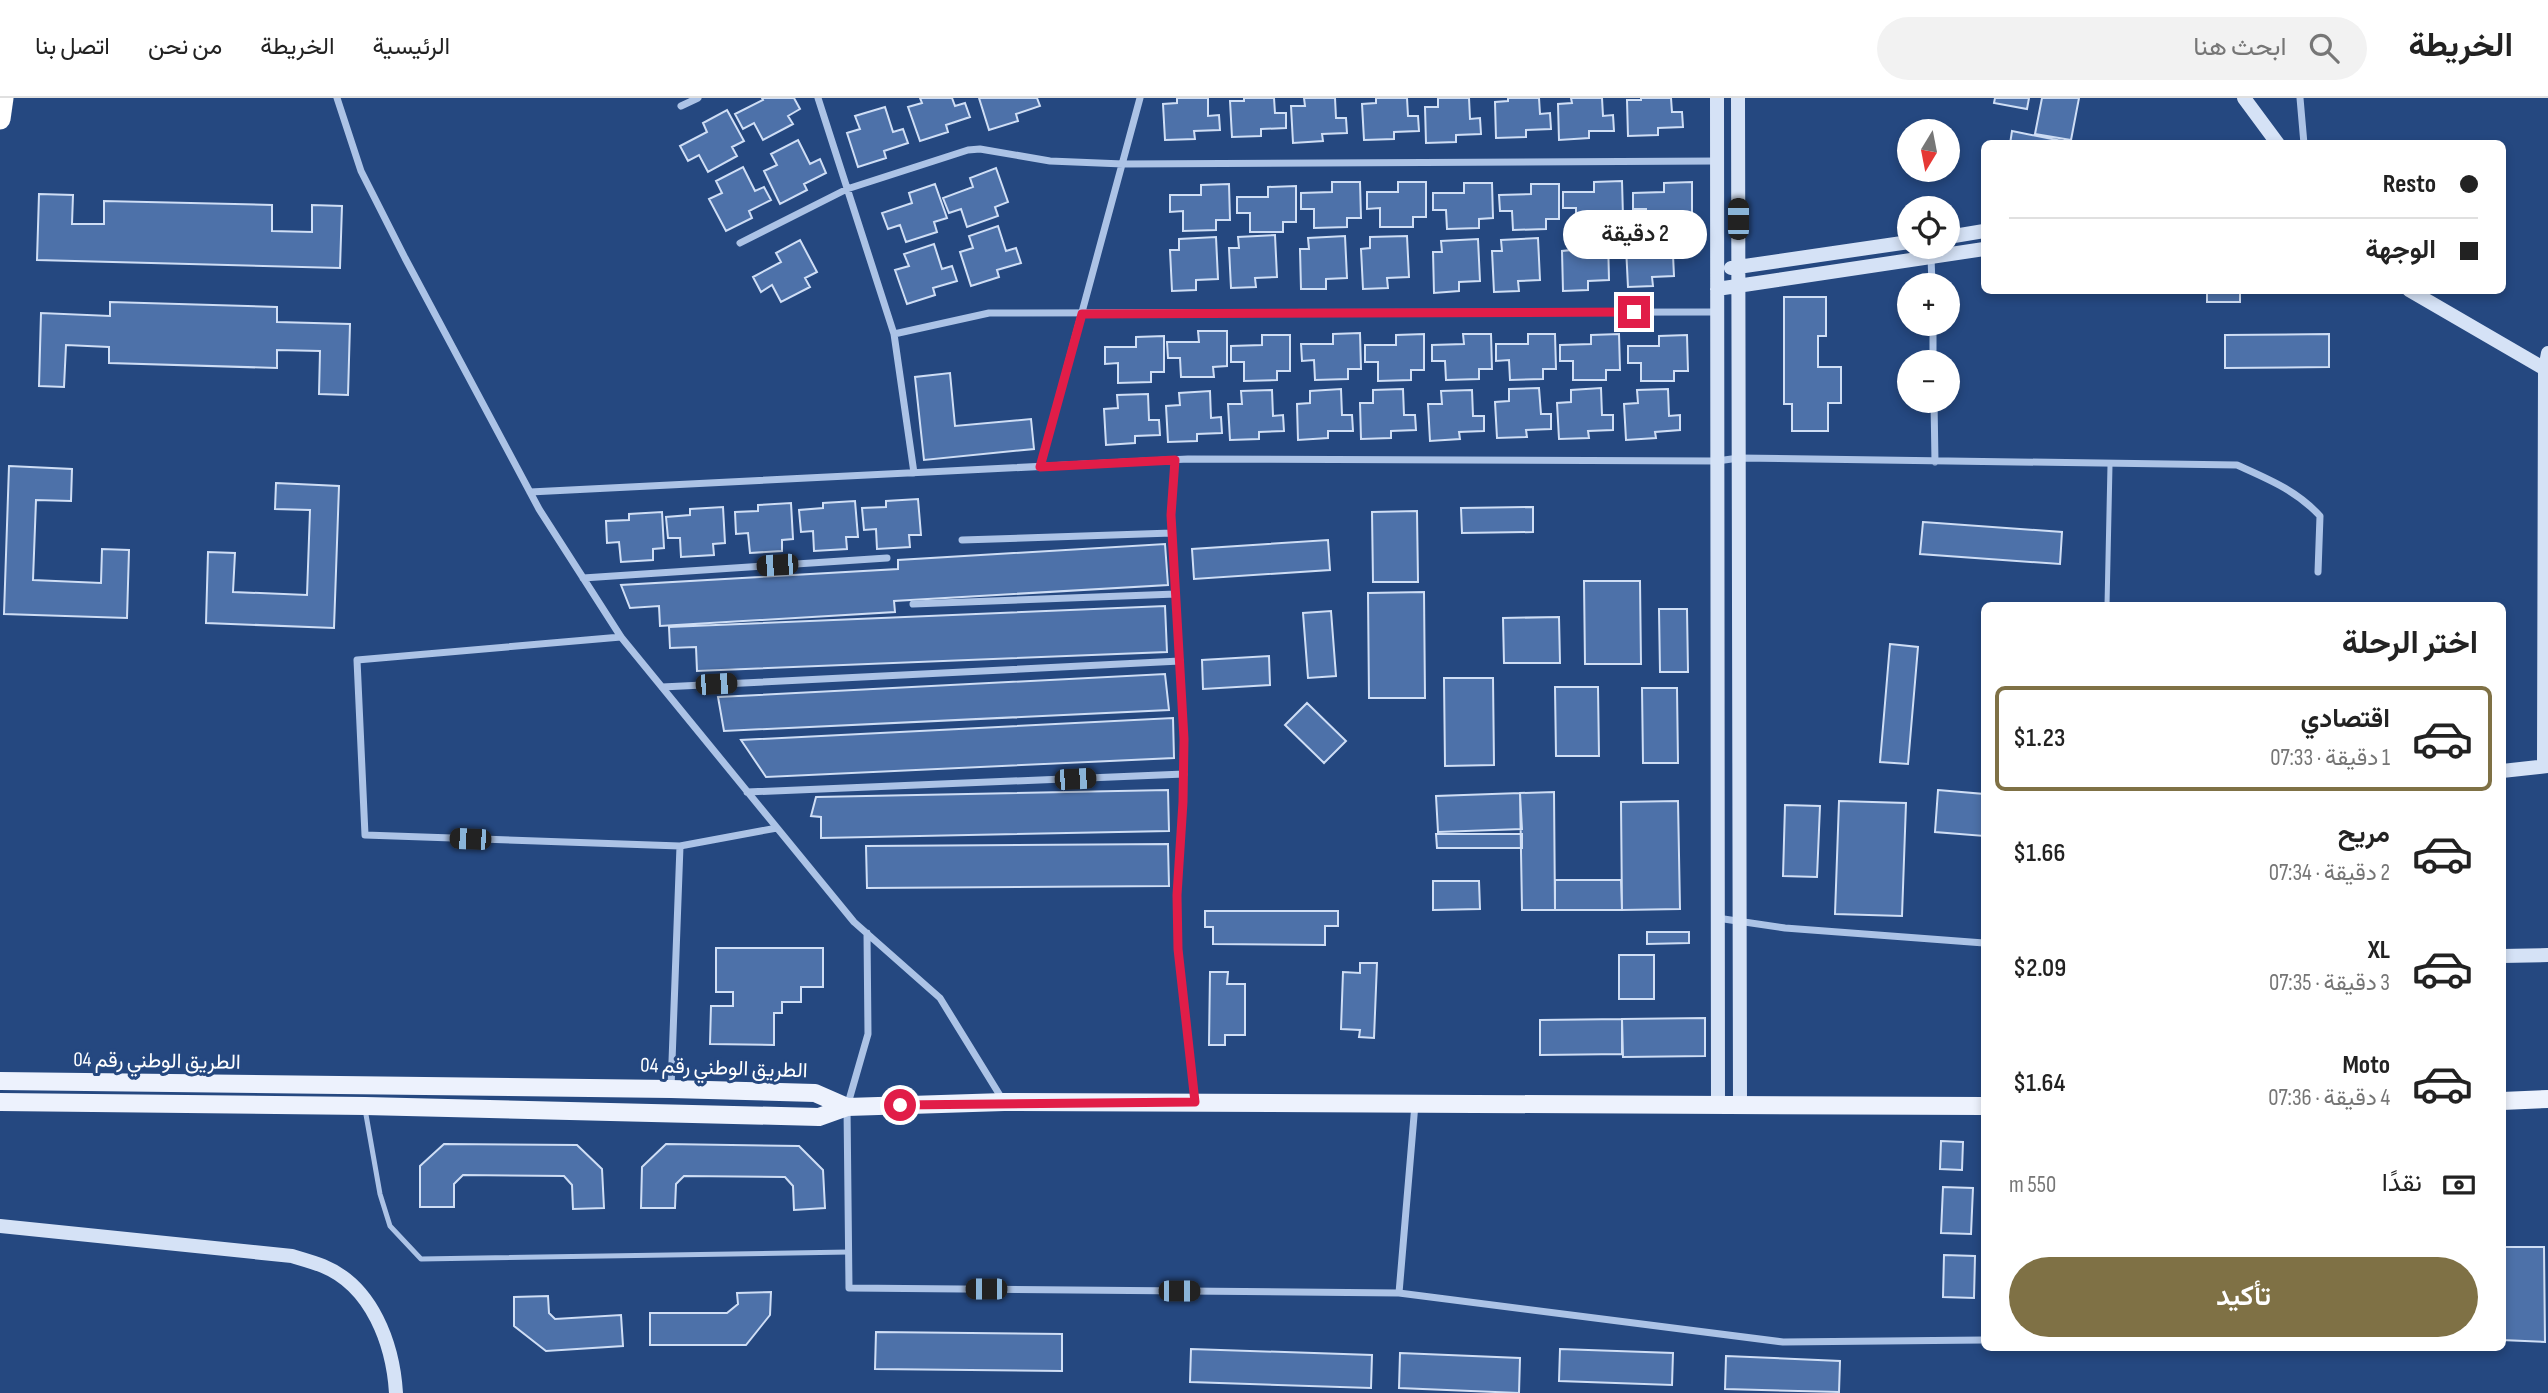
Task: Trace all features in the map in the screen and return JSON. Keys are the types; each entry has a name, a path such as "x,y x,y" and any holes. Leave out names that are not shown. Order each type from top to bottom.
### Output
{"highway":[{"path":"0,119 3,98"}],"main road":[{"name":"الطريق الوطني رقم 04","path":"0,1081 815,1093 847,1107"},
{"path":"2506,1101 2548,1099"},
{"name":"الطريق الوطني رقم 04","path":"0,1102 365,1105 819,1117 847,1107"},
{"path":"847,1107 1004,1102 1981,1106"}],"street":[{"path":"337,98 361,171 530,492 621,637 854,922 940,998 1004,1102"},
{"path":"681,106 698,98"},
{"path":"818,98 894,334 914,473"},
{"path":"1040,467 1140,98"},
{"path":"1717,98 1718,1105"},
{"path":"1738,98 1740,1105"},
{"path":"2244,98 2275,140"},
{"path":"2300,98 2304,140"},
{"path":"740,243 848,189 968,149 1050,161 1123,164 1717,160"},
{"path":"1960,235 1981,232"},
{"path":"1717,270 1897,244"},
{"path":"1960,253 1981,249"},
{"path":"1717,289 1918,259"},
{"path":"2416,294 2545,369"},
{"path":"894,334 989,313 1717,312"},
{"path":"2506,771 2546,766 2545,369 2548,353"},
{"path":"1934,413 1935,462"},
{"path":"530,492 1175,460 1717,461 1739,458 2237,465 2288,488 2320,516 2318,572"},
{"path":"1175,460 1171,515 1184,774 1177,922 1195,1102"},
{"path":"962,540 1172,533"},
{"path":"583,578 887,558"},
{"path":"913,604 1176,594"},
{"path":"621,637 357,660 365,835 680,846 777,828"},
{"path":"662,687 1180,661"},
{"path":"747,792 1184,774"},
{"path":"671,1089 680,846"},
{"path":"1716,918 1785,928 1981,943"},
{"path":"867,933 868,1034 847,1107 849,1288 1399,1293 1783,1342 1981,1340"},
{"path":"2506,956 2548,955"},
{"path":"1399,1293 1415,1103"},
{"path":"0,1226 292,1256 325,1266 351,1284 374,1313 390,1351 395,1371 396,1393"}],"lane":[{"path":"2107,602 2110,464"},
{"path":"365,1105 380,1194 390,1226 421,1259 849,1252"}],"building":[{"path":"762,98 794,98 800,109 788,116 793,124 763,140 754,123 743,129 735,114 763,100"},
{"path":"920,98 952,98 955,106 965,103 970,117 946,125 948,132 920,141 908,107 922,103"},
{"path":"979,98 1037,98 1040,106 1016,114 1018,121 989,130"},
{"path":"1177,98 1208,98 1208,116 1219,115 1220,130 1194,131 1195,139 1165,140 1163,104 1177,103"},
{"path":"1244,98 1274,98 1275,113 1286,113 1286,128 1261,129 1261,136 1232,137 1230,101 1244,101"},
{"path":"1304,98 1335,98 1336,118 1346,118 1347,133 1322,134 1323,141 1293,143 1291,106 1305,106"},
{"path":"1376,98 1407,98 1408,116 1418,116 1419,131 1394,132 1394,139 1364,140 1362,104 1376,103"},
{"path":"1438,98 1469,98 1470,119 1480,118 1481,134 1456,135 1456,142 1426,143 1425,107 1438,107"},
{"path":"1508,98 1539,98 1540,114 1550,113 1551,129 1526,130 1526,137 1496,138 1495,102 1508,101"},
{"path":"1571,98 1602,98 1603,116 1613,115 1614,131 1589,131 1589,138 1559,140 1558,104 1572,103"},
{"path":"1671,98 1672,112 1682,112 1683,127 1658,128 1658,135 1628,136 1627,100"},
{"path":"1995,98 2029,98 2027,109 1994,103"},
{"path":"2042,98 2079,98 2071,140 2035,134"},
{"path":"885,107 893,132 903,129 908,143 884,151 886,158 858,167 847,133 860,129 855,116"},
{"path":"727,110 744,141 732,147 737,156 708,172 699,155 688,161 680,146 707,132 703,123"},
{"path":"2012,131 2057,140 2011,140"},
{"path":"798,140 810,164 820,159 826,173 804,184 807,190 780,204 764,171 777,165 771,154"},
{"path":"743,167 755,191 764,187 771,200 749,211 752,218 726,231 709,199 722,193 716,181"},
{"path":"996,168 1008,202 995,207 998,216 967,227 961,209 949,213 943,198 973,187 970,178"},
{"path":"1622,181 1623,217 1609,217 1609,227 1576,227 1576,208 1563,208 1563,192 1594,192 1594,182"},
{"path":"1332,182 1360,182 1361,218 1347,218 1347,227 1314,228 1314,209 1301,209 1301,193 1332,192"},
{"path":"1398,182 1426,182 1426,217 1413,217 1413,227 1380,227 1380,208 1367,209 1367,192 1398,192"},
{"path":"1692,182 1692,217 1679,218 1679,228 1646,228 1646,209 1633,209 1633,193 1664,192 1664,183"},
{"path":"1464,183 1492,183 1493,218 1479,219 1479,228 1447,229 1446,210 1433,210 1433,193 1464,193"},
{"path":"935,184 947,218 934,222 937,232 906,242 900,225 888,229 882,213 912,203 909,193"},
{"path":"1229,184 1230,220 1216,220 1216,230 1183,231 1183,211 1170,212 1170,195 1201,195 1201,185"},
{"path":"1531,184 1559,184 1559,219 1546,219 1546,229 1513,230 1512,211 1500,211 1499,195 1531,194"},
{"path":"1296,186 1296,222 1283,222 1283,232 1250,232 1250,213 1237,213 1237,197 1268,197 1268,187"},
{"path":"39,194 73,195 72,224 104,224 104,201 272,205 272,231 312,232 312,205 342,206 340,268 37,260"},
{"path":"998,226 1006,251 1016,248 1021,263 997,270 999,277 971,286 960,252 973,248 969,236"},
{"path":"1672,234 1674,276 1652,277 1653,286 1628,287 1626,247 1635,247 1635,235"},
{"path":"1275,235 1277,277 1255,278 1256,287 1231,288 1229,248 1239,248 1238,237"},
{"path":"1345,236 1347,278 1326,279 1326,289 1301,289 1300,249 1309,249 1308,238"},
{"path":"1407,236 1409,277 1387,278 1388,288 1363,289 1361,249 1370,248 1370,237"},
{"path":"1216,237 1218,279 1196,280 1196,290 1172,291 1170,250 1179,250 1179,239"},
{"path":"1538,238 1540,280 1518,281 1519,291 1494,292 1492,251 1502,251 1501,240"},
{"path":"1608,238 1609,280 1588,281 1588,290 1563,291 1562,251 1571,250 1570,239"},
{"path":"1478,239 1480,281 1459,282 1459,291 1434,293 1433,252 1442,252 1441,241"},
{"path":"800,240 817,272 805,278 810,287 781,302 772,285 761,292 753,277 781,262 776,253"},
{"path":"934,244 942,269 952,266 957,281 933,288 935,295 907,304 895,270 909,266 904,254"},
{"path":"2207,294 2240,294 2240,302 2207,302"},
{"path":"1784,297 1826,297 1826,336 1818,336 1818,367 1841,367 1841,403 1828,403 1828,431 1792,431 1792,404 1784,404"},
{"path":"110,302 277,307 277,322 350,324 348,395 319,394 320,351 277,350 277,368 109,363 109,347 66,345 64,387 39,386 41,313 110,316"},
{"path":"1198,331 1227,331 1227,366 1213,367 1214,377 1181,377 1180,358 1168,358 1167,342 1199,342"},
{"path":"1360,333 1361,369 1348,369 1348,379 1315,380 1314,360 1302,361 1301,344 1333,344 1333,334"},
{"path":"1424,334 1424,370 1411,370 1411,380 1378,381 1378,362 1365,362 1365,345 1396,345 1396,335"},
{"path":"1463,334 1491,334 1492,369 1479,369 1479,379 1446,380 1445,361 1432,361 1432,345 1464,344"},
{"path":"1528,334 1555,334 1556,369 1543,369 1543,379 1510,380 1509,360 1496,361 1496,344 1528,344"},
{"path":"1619,334 1620,370 1606,370 1606,380 1573,380 1573,361 1560,361 1560,345 1591,344 1591,335"},
{"path":"2329,334 2329,367 2225,368 2225,335"},
{"path":"1262,335 1290,335 1290,371 1277,371 1277,380 1244,381 1244,362 1231,362 1231,346 1262,345"},
{"path":"1687,335 1688,371 1674,371 1674,381 1641,381 1641,363 1628,363 1628,346 1659,346 1659,336"},
{"path":"1164,336 1164,372 1151,372 1151,382 1118,383 1118,363 1105,364 1105,347 1136,347 1136,337"},
{"path":"950,373 955,426 1031,419 1034,449 924,460 915,377"},
{"path":"1539,388 1541,414 1551,414 1551,429 1526,430 1527,437 1497,438 1495,402 1509,401 1509,389"},
{"path":"1601,388 1602,415 1613,415 1613,430 1588,431 1589,438 1559,439 1557,403 1571,402 1571,390"},
{"path":"1341,389 1342,415 1352,415 1353,431 1328,431 1328,438 1298,440 1297,404 1310,403 1310,391"},
{"path":"1403,389 1404,415 1415,415 1416,430 1391,431 1391,438 1361,439 1360,403 1373,403 1373,390"},
{"path":"1668,389 1669,416 1680,415 1680,430 1655,432 1656,438 1626,440 1624,404 1638,403 1637,390"},
{"path":"1272,390 1273,416 1283,415 1284,431 1259,432 1259,439 1230,440 1228,404 1242,404 1241,391"},
{"path":"1472,390 1473,416 1484,416 1484,431 1459,432 1460,439 1430,441 1428,404 1442,404 1441,391"},
{"path":"1210,391 1211,418 1221,417 1222,433 1197,434 1197,441 1168,442 1166,406 1180,405 1179,393"},
{"path":"1148,394 1149,420 1159,420 1160,435 1135,436 1135,443 1106,445 1104,409 1118,408 1117,395"},
{"path":"9,466 72,469 71,501 36,500 33,580 101,583 102,549 129,550 127,618 4,614"},
{"path":"276,483 339,486 334,628 206,623 208,552 235,553 233,592 307,595 310,510 275,509"},
{"path":"918,499 921,535 909,535 910,547 877,549 876,529 864,530 862,508 886,507 886,501"},
{"path":"855,501 858,537 846,537 847,549 814,551 813,531 801,532 799,510 823,508 823,503"},
{"path":"791,503 793,539 782,540 782,551 750,553 748,533 736,534 735,512 758,511 758,505"},
{"path":"723,507 725,543 713,544 714,555 681,557 680,538 668,538 666,517 690,515 690,509"},
{"path":"1533,507 1533,532 1462,533 1461,508"},
{"path":"1417,511 1418,582 1373,582 1372,512"},
{"path":"662,512 664,548 653,549 653,560 621,562 619,542 607,543 606,521 629,520 629,514"},
{"path":"1923,522 2062,532 2060,564 1920,554"},
{"path":"1328,540 1330,570 1194,579 1192,549"},
{"path":"1165,544 1168,585 894,601 895,612 660,626 659,606 630,608 621,585 898,569 898,560"},
{"path":"1584,581 1640,581 1641,664 1585,664"},
{"path":"1424,592 1425,698 1369,698 1368,593"},
{"path":"1165,606 1167,652 697,671 696,647 670,648 669,627"},
{"path":"1659,609 1687,609 1688,672 1660,672"},
{"path":"1331,611 1336,676 1308,678 1303,613"},
{"path":"1559,617 1560,663 1504,663 1503,618"},
{"path":"1890,644 1918,647 1908,764 1880,762"},
{"path":"1269,656 1270,685 1203,689 1202,660"},
{"path":"1165,674 1169,710 724,731 718,697"},
{"path":"1444,678 1493,678 1494,765 1445,766"},
{"path":"1555,687 1598,687 1599,756 1556,756"},
{"path":"1642,688 1677,688 1678,763 1643,763"},
{"path":"1307,703 1346,741 1324,763 1285,725"},
{"path":"1173,718 1174,758 766,777 741,740"},
{"path":"1168,790 1169,831 821,838 821,817 811,816 816,797"},
{"path":"1938,790 1981,794 1981,836 1935,832"},
{"path":"1554,792 1555,910 1522,910 1520,793"},
{"path":"1520,793 1522,829 1438,832 1436,796"},
{"path":"1678,801 1680,909 1622,910 1621,802"},
{"path":"1839,801 1906,803 1902,916 1835,914"},
{"path":"1785,805 1820,806 1817,877 1783,876"},
{"path":"1436,834 1522,834 1522,848 1437,848"},
{"path":"1168,844 1169,886 867,888 866,846"},
{"path":"1555,880 1621,880 1622,910 1555,910"},
{"path":"1433,881 1479,881 1480,909 1433,910"},
{"path":"1205,911 1338,911 1338,926 1325,926 1325,945 1213,944 1213,927 1205,927"},
{"path":"1647,932 1689,932 1689,943 1647,944"},
{"path":"716,948 823,948 823,987 801,987 801,1002 782,1002 782,1013 774,1013 774,1045 710,1044 711,1006 733,1006 733,992 716,992"},
{"path":"1619,955 1654,955 1654,999 1619,999"},
{"path":"1360,963 1377,963 1374,1038 1359,1037 1360,1030 1341,1029 1343,972 1360,973"},
{"path":"1210,972 1228,972 1227,984 1245,984 1245,1035 1225,1035 1225,1045 1209,1045"},
{"path":"1705,1018 1705,1056 1623,1057 1622,1019"},
{"path":"1622,1019 1622,1054 1540,1055 1540,1020"},
{"path":"1941,1141 1963,1142 1962,1170 1940,1169"},
{"path":"444,1144 577,1145 602,1169 604,1208 573,1209 572,1185 564,1176 463,1175 454,1184 454,1207 420,1207 420,1166"},
{"path":"666,1144 799,1146 823,1170 825,1208 794,1210 793,1186 785,1177 684,1176 676,1184 675,1208 641,1208 642,1167"},
{"path":"1943,1187 1973,1188 1971,1234 1941,1233"},
{"path":"2506,1247 2544,1247 2545,1342 2506,1340"},
{"path":"1944,1255 1975,1256 1974,1298 1943,1297"},
{"path":"771,1292 770,1315 746,1345 650,1345 650,1313 727,1313 738,1304 737,1293"},
{"path":"548,1296 549,1313 555,1319 621,1315 623,1346 546,1351 514,1326 514,1297"},
{"path":"876,1332 1062,1334 1062,1371 875,1369"},
{"path":"1191,1349 1372,1355 1371,1388 1190,1382"},
{"path":"1560,1349 1673,1353 1672,1385 1559,1381"},
{"path":"1400,1353 1520,1358 1519,1393 1399,1388"},
{"path":"1726,1356 1840,1361 1839,1392 1725,1389"}],"route":[{"path":"900,1105 1195,1102 1178,949 1177,895 1184,739 1171,515 1175,460 1040,467 1082,314 1634,312"}]}
